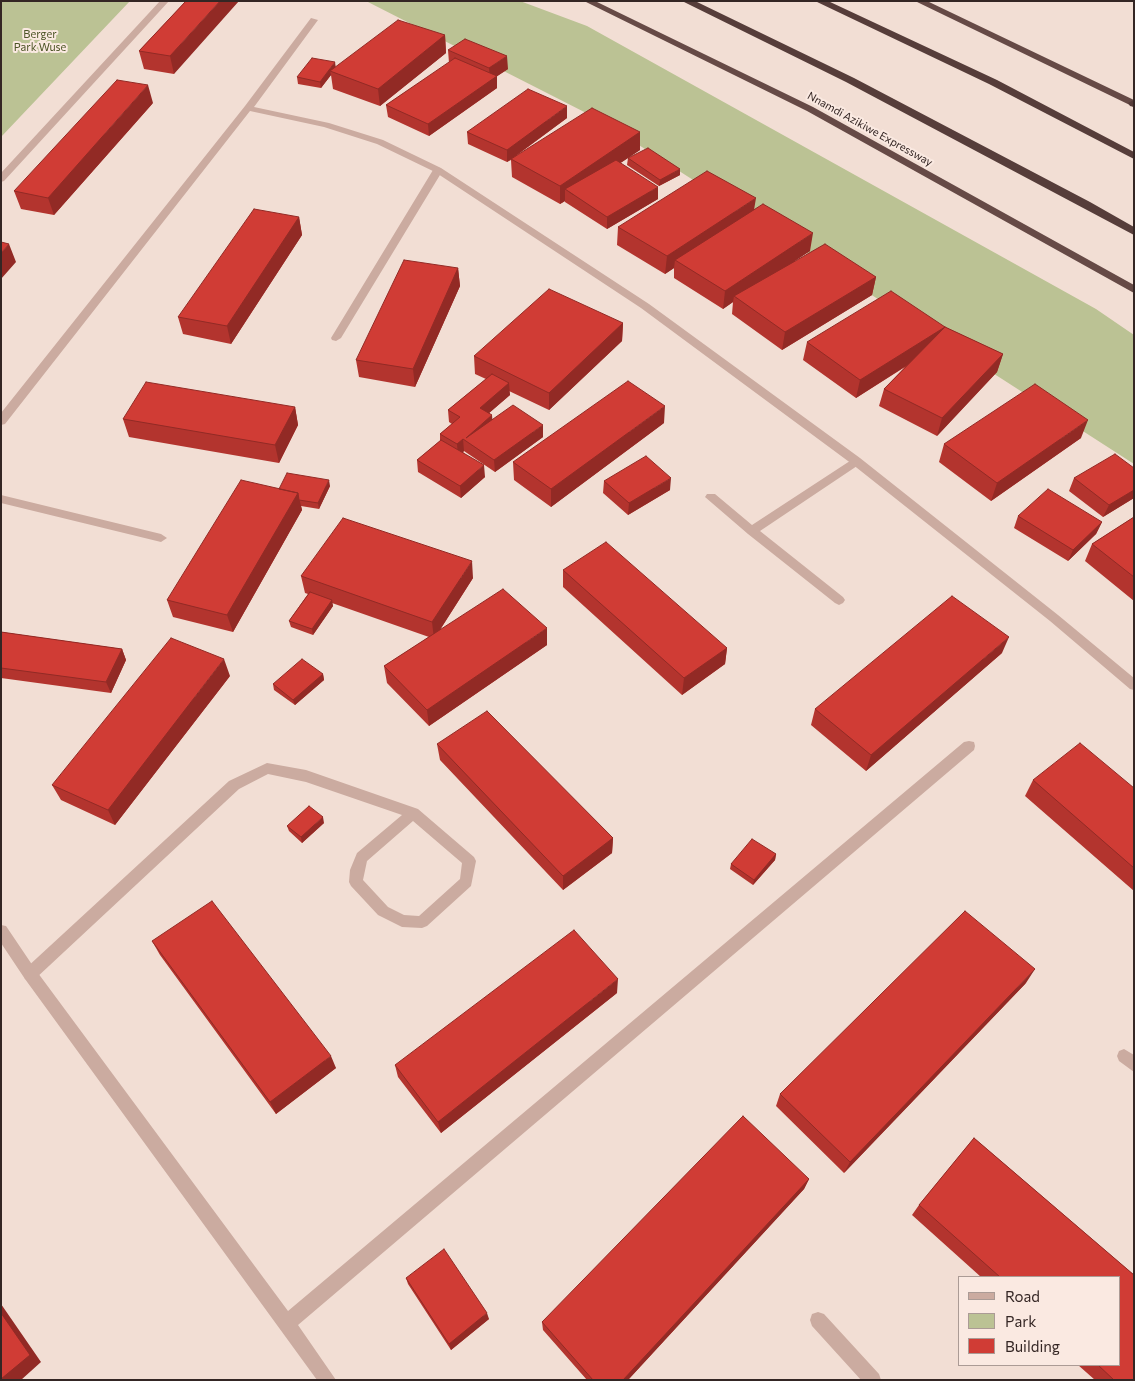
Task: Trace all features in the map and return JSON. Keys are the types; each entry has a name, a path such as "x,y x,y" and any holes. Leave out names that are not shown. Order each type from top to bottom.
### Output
{"highway":[{"name":"Nnamdi Azikiwe Expressway","path":"588,1 810,109 1134,290"},
{"path":"687,1 850,80 1086,204 1134,232"},
{"path":"820,1 993,82 1134,156"},
{"path":"919,1 1133,104"}],"street":[{"path":"1,178 164,1"},
{"path":"1,421 248,108 314,20"},
{"path":"248,108 326,125 380,142 438,170 645,306 856,461 1054,618 1134,685"},
{"path":"336,338 438,170"},
{"path":"752,532 856,461"},
{"path":"711,497 752,532 839,600"},
{"path":"1,499 160,538"},
{"path":"287,1323 970,746"},
{"path":"30,974 234,785 267,768 306,776 413,813 458,849 468,861 466,882 422,922 402,921 383,911 356,882 357,870 362,857 413,813"},
{"path":"1,931 30,974 328,1380"},
{"path":"818,1320 873,1380"}],"green space":[{"name":"Berger Park Wuse","path":"1,1 130,1 1,137"},
{"path":"366,1 520,1 587,26 1096,309 1134,335 1134,464 600,120"}],"building":[{"path":"186,1 220,1 170,56 139,51"},
{"path":"398,20 445,35 378,89 330,71"},
{"path":"465,39 507,56 489,68 448,50"},
{"path":"312,58 335,62 320,82 297,77"},
{"path":"455,58 497,76 428,124 386,105"},
{"path":"117,80 148,85 48,198 14,191"},
{"path":"528,89 567,106 507,150 467,132"},
{"path":"592,108 640,132 560,186 511,159"},
{"path":"648,148 680,169 660,180 628,158"},
{"path":"616,160 658,187 607,217 565,189"},
{"path":"707,171 756,198 667,256 618,227"},
{"path":"763,204 813,233 725,291 675,260"},
{"path":"254,209 299,217 227,326 178,317"},
{"path":"1,242 9,244 1,253"},
{"path":"825,244 876,277 785,332 734,296"},
{"path":"404,260 458,268 413,369 356,360"},
{"path":"549,289 623,323 549,393 474,356"},
{"path":"891,291 945,327 860,380 807,342"},
{"path":"945,327 1003,354 942,418 884,389"},
{"path":"492,374 509,383 480,408 492,415 466,438 513,405 543,425 494,460 463,439 457,444 440,434 460,417 448,410"},
{"path":"628,381 665,406 551,489 513,462"},
{"path":"146,382 295,407 275,445 123,419"},
{"path":"1035,384 1088,420 997,483 944,444"},
{"path":"441,440 484,465 460,486 417,460"},
{"path":"1115,454 1134,468 1134,490 1109,505 1074,478"},
{"path":"646,456 671,478 629,503 604,481"},
{"path":"287,473 329,480 318,503 299,500 298,493 279,489"},
{"path":"241,480 298,493 227,615 167,600"},
{"path":"1048,489 1102,522 1073,550 1018,516"},
{"path":"1134,517 1134,577 1092,544"},
{"path":"343,518 472,561 432,622 301,576"},
{"path":"606,542 727,648 684,678 563,570"},
{"path":"503,589 547,628 427,710 384,666"},
{"path":"310,592 332,600 312,629 289,621"},
{"path":"952,596 1009,637 871,755 815,709"},
{"path":"1,632 122,649 106,682 1,668"},
{"path":"171,638 224,659 108,810 52,785"},
{"path":"302,659 323,674 293,700 273,684"},
{"path":"487,711 613,838 563,876 437,744"},
{"path":"1080,743 1134,788 1134,868 1033,780"},
{"path":"309,806 323,817 301,837 287,826"},
{"path":"752,839 776,854 754,880 731,864"},
{"path":"212,901 331,1056 270,1102 152,941"},
{"path":"965,911 1035,969 850,1162 780,1094"},
{"path":"574,930 618,979 438,1122 395,1065"},
{"path":"743,1116 809,1179 623,1380 593,1380 542,1322"},
{"path":"974,1138 1134,1275 1134,1380 1114,1380 1099,1366 1120,1366 1120,1276 999,1276 919,1205"},
{"path":"444,1249 487,1313 449,1344 406,1278"},
{"path":"1,1313 30,1355 1,1379"}]}
